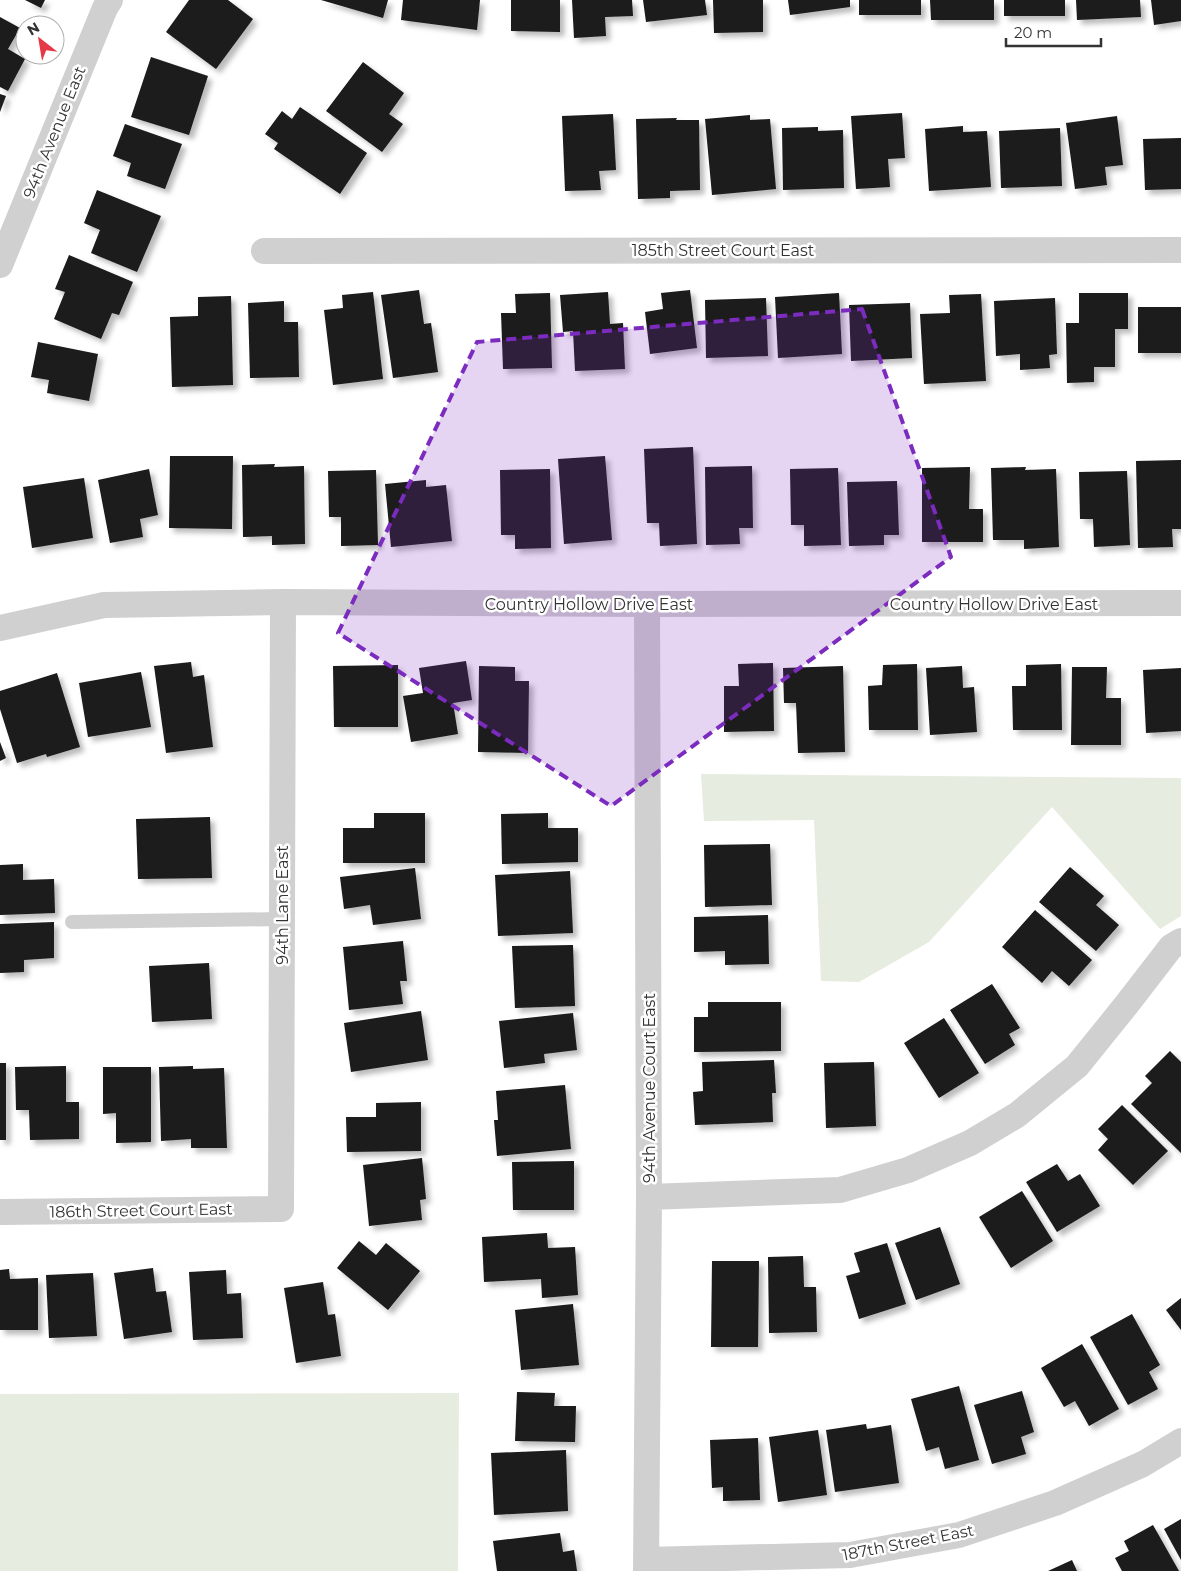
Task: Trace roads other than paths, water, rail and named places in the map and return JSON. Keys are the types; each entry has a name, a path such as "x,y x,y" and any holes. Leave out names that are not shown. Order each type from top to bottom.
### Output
{"street":[{"name":"94th Avenue East","path":"0,265 105,8 110,0"},
{"name":"185th Street Court East","path":"264,251 1181,250"},
{"name":"Country Hollow Drive East","path":"0,628 104,606 283,602 1181,604"},
{"name":"94th Lane East","path":"281,1209 283,602"},
{"name":"94th Avenue Court East","path":"646,1566 650,1197 647,604"},
{"path":"650,1197 840,1190 908,1170 970,1142 1017,1115 1077,1066 1171,947 1181,940"},
{"name":"186th Street Court East","path":"0,1212 281,1209"},
{"name":"187th Street East","path":"646,1566 850,1555 959,1535 1055,1503 1143,1464 1181,1441"}],"lane":[{"path":"72,922 282,919"}]}
